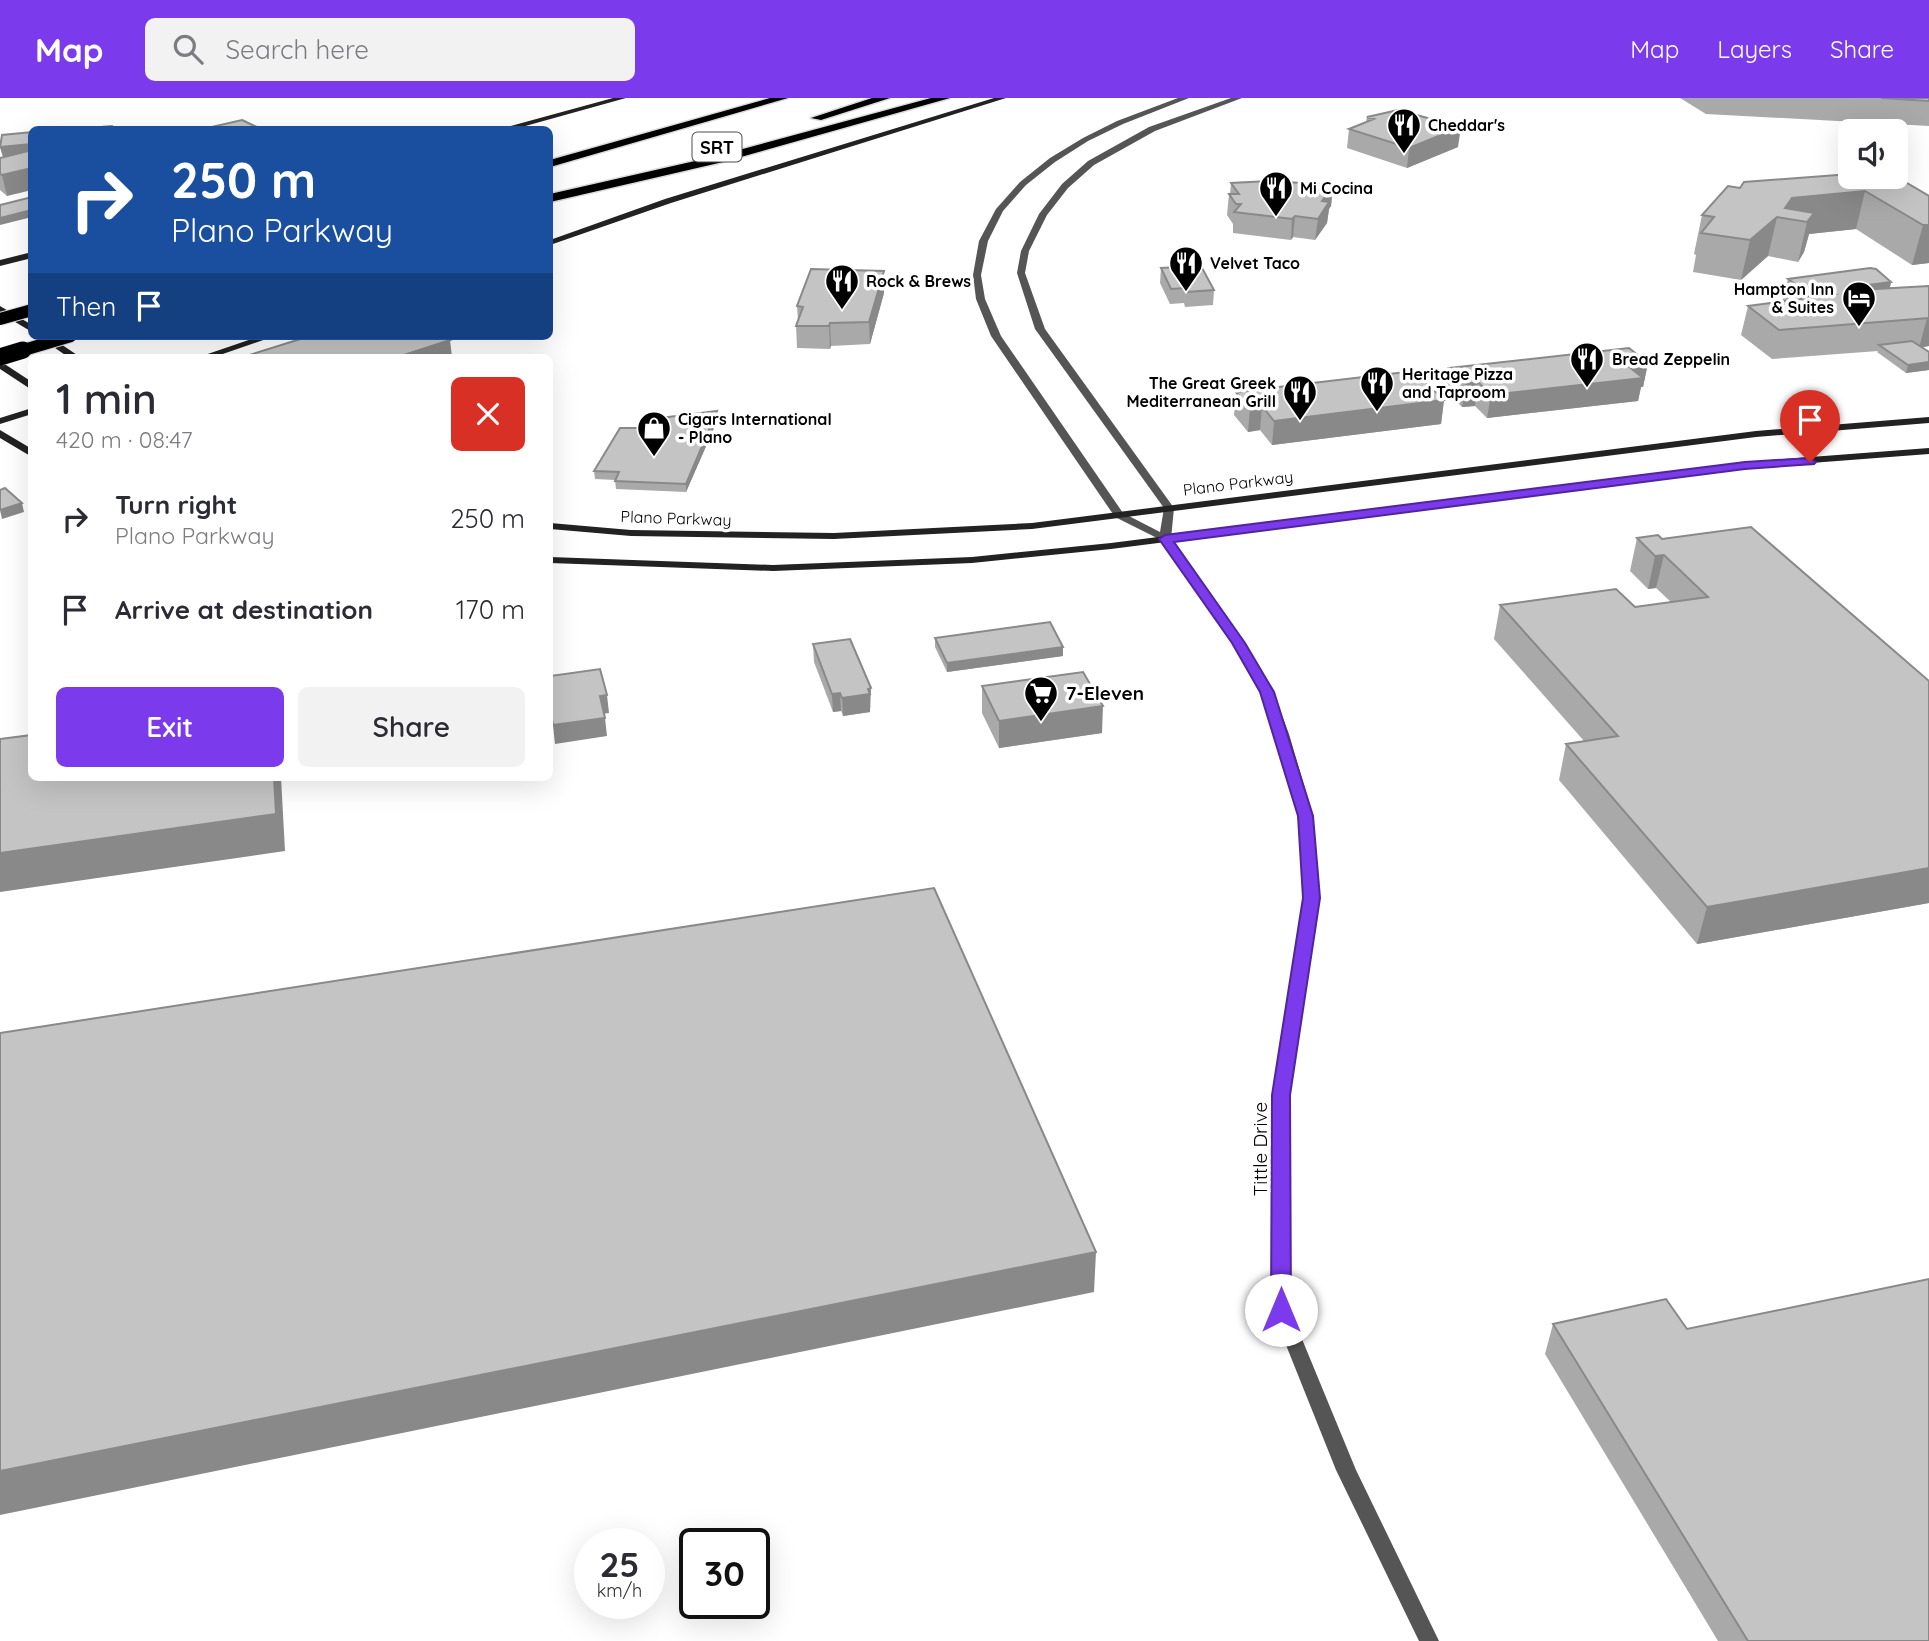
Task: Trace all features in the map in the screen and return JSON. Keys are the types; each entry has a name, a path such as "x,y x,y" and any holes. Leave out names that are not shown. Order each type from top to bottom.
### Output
{"highway":[{"name":"SRT","path":"553,163 782,98"},
{"path":"803,121 884,98"},
{"path":"553,196 719,159 944,98"},
{"name":"SRT","path":"553,196 777,129"},
{"path":"0,319 28,311"},
{"path":"0,357 57,340"}],"main road":[{"path":"515,126 622,98"},
{"path":"553,242 693,193 1002,98"},
{"path":"0,262 28,255"},
{"path":"0,271 28,255"},
{"path":"0,309 28,326"},
{"path":"49,340 70,354"},
{"path":"213,354 257,340"},
{"path":"0,364 28,384"},
{"path":"0,421 28,412"},
{"name":"Plano Parkway","path":"553,526 644,533 834,536 948,532 1119,515 1756,434 1929,420"},
{"path":"0,433 28,452"},
{"path":"0,446 28,452"},
{"path":"553,560 680,567 869,566 972,560 1165,539 1745,465 1929,451"}],"street":[{"path":"1185,98 1122,121 1084,139 1026,182 1000,210 982,240 977,277 982,304 996,336 1119,515 1165,539 1169,508 1040,329 1021,273 1025,251 1043,214 1065,186 1091,163 1152,129 1238,98"},
{"name":"Tittle Drive","path":"1165,539 1238,643 1267,692 1306,816 1311,898 1281,1095 1281,1310 1346,1470 1429,1641"}],"building":[{"path":"1881,98 1929,98 1929,101"},
{"path":"1398,110 1461,127 1409,148 1349,129 1374,119 1367,117"},
{"path":"242,120 255,126 216,126"},
{"path":"28,132 28,144 0,147 2,135"},
{"path":"28,151 28,169 2,175 0,158"},
{"path":"1838,175 1838,189 1908,189 1908,184 1929,196 1929,225 1923,225 1865,191 1792,198 1785,208 1814,213 1807,222 1777,217 1750,240 1701,233 1714,217 1702,215 1728,186 1740,188 1744,182"},
{"path":"1270,181 1333,185 1322,201 1329,202 1318,219 1295,216 1292,219 1234,212 1241,204 1236,204 1229,194 1239,194 1231,183"},
{"path":"28,198 28,211 0,218 0,205"},
{"path":"1201,266 1214,290 1186,292 1185,288 1171,289 1161,268"},
{"path":"811,269 884,271 869,322 796,326 803,307 797,306"},
{"path":"1876,269 1891,282 1852,287 1858,290 1929,286 1929,318 1779,330 1748,306 1836,294 1825,286 1801,288 1788,279"},
{"path":"297,340 450,340 407,354 253,354"},
{"path":"1912,341 1929,352 1929,362 1908,365 1879,345"},
{"path":"1629,348 1648,363 1628,366 1643,378 1491,395 1478,382 1466,384 1449,368"},
{"path":"1414,371 1444,400 1274,421 1262,406 1250,408 1236,392"},
{"name":"Cigars International - Plano","path":"717,411 686,484 615,481 619,472 594,471 620,428 638,428 644,420"},
{"path":"5,488 22,503 0,510 0,490"},
{"path":"1751,527 1929,681 1929,868 1707,907 1566,744 1618,736 1500,605 1616,589 1635,607 1708,597 1664,555 1655,556 1637,538 1658,535 1662,539"},
{"path":"1050,622 1063,647 947,663 935,638"},
{"path":"850,639 871,688 868,689 870,694 842,698 840,693 832,694 813,644"},
{"path":"600,669 607,695 600,696 605,718 553,725 553,676"},
{"path":"1083,672 1103,706 999,721 982,686"},
{"path":"28,736 28,781 274,781 276,814 0,853 0,739"},
{"path":"934,888 1096,1252 0,1471 0,1033"},
{"path":"1929,1279 1929,1641 1748,1641 1553,1324 1666,1299 1687,1329"}],"place":[{"name":"Cheddar's","path":"1404,155"},
{"name":"Mi Cocina","path":"1276,218"},
{"name":"Velvet Taco","path":"1186,293"},
{"name":"Rock & Brews","path":"842,311"},
{"name":"Hampton Inn & Suites","path":"1859,328"},
{"name":"Bread Zeppelin","path":"1587,389"},
{"name":"Heritage Pizza and Taproom","path":"1377,413"},
{"name":"The Great Greek Mediterranean Grill","path":"1300,422"},
{"name":"Cigars International - Plano","path":"654,458"},
{"name":"7-Eleven","path":"1041,723"}],"route":[{"path":"1281,1310 1281,1095 1311,898 1306,816 1283,734 1267,692 1238,643 1165,539 1745,465 1810,462"}]}
